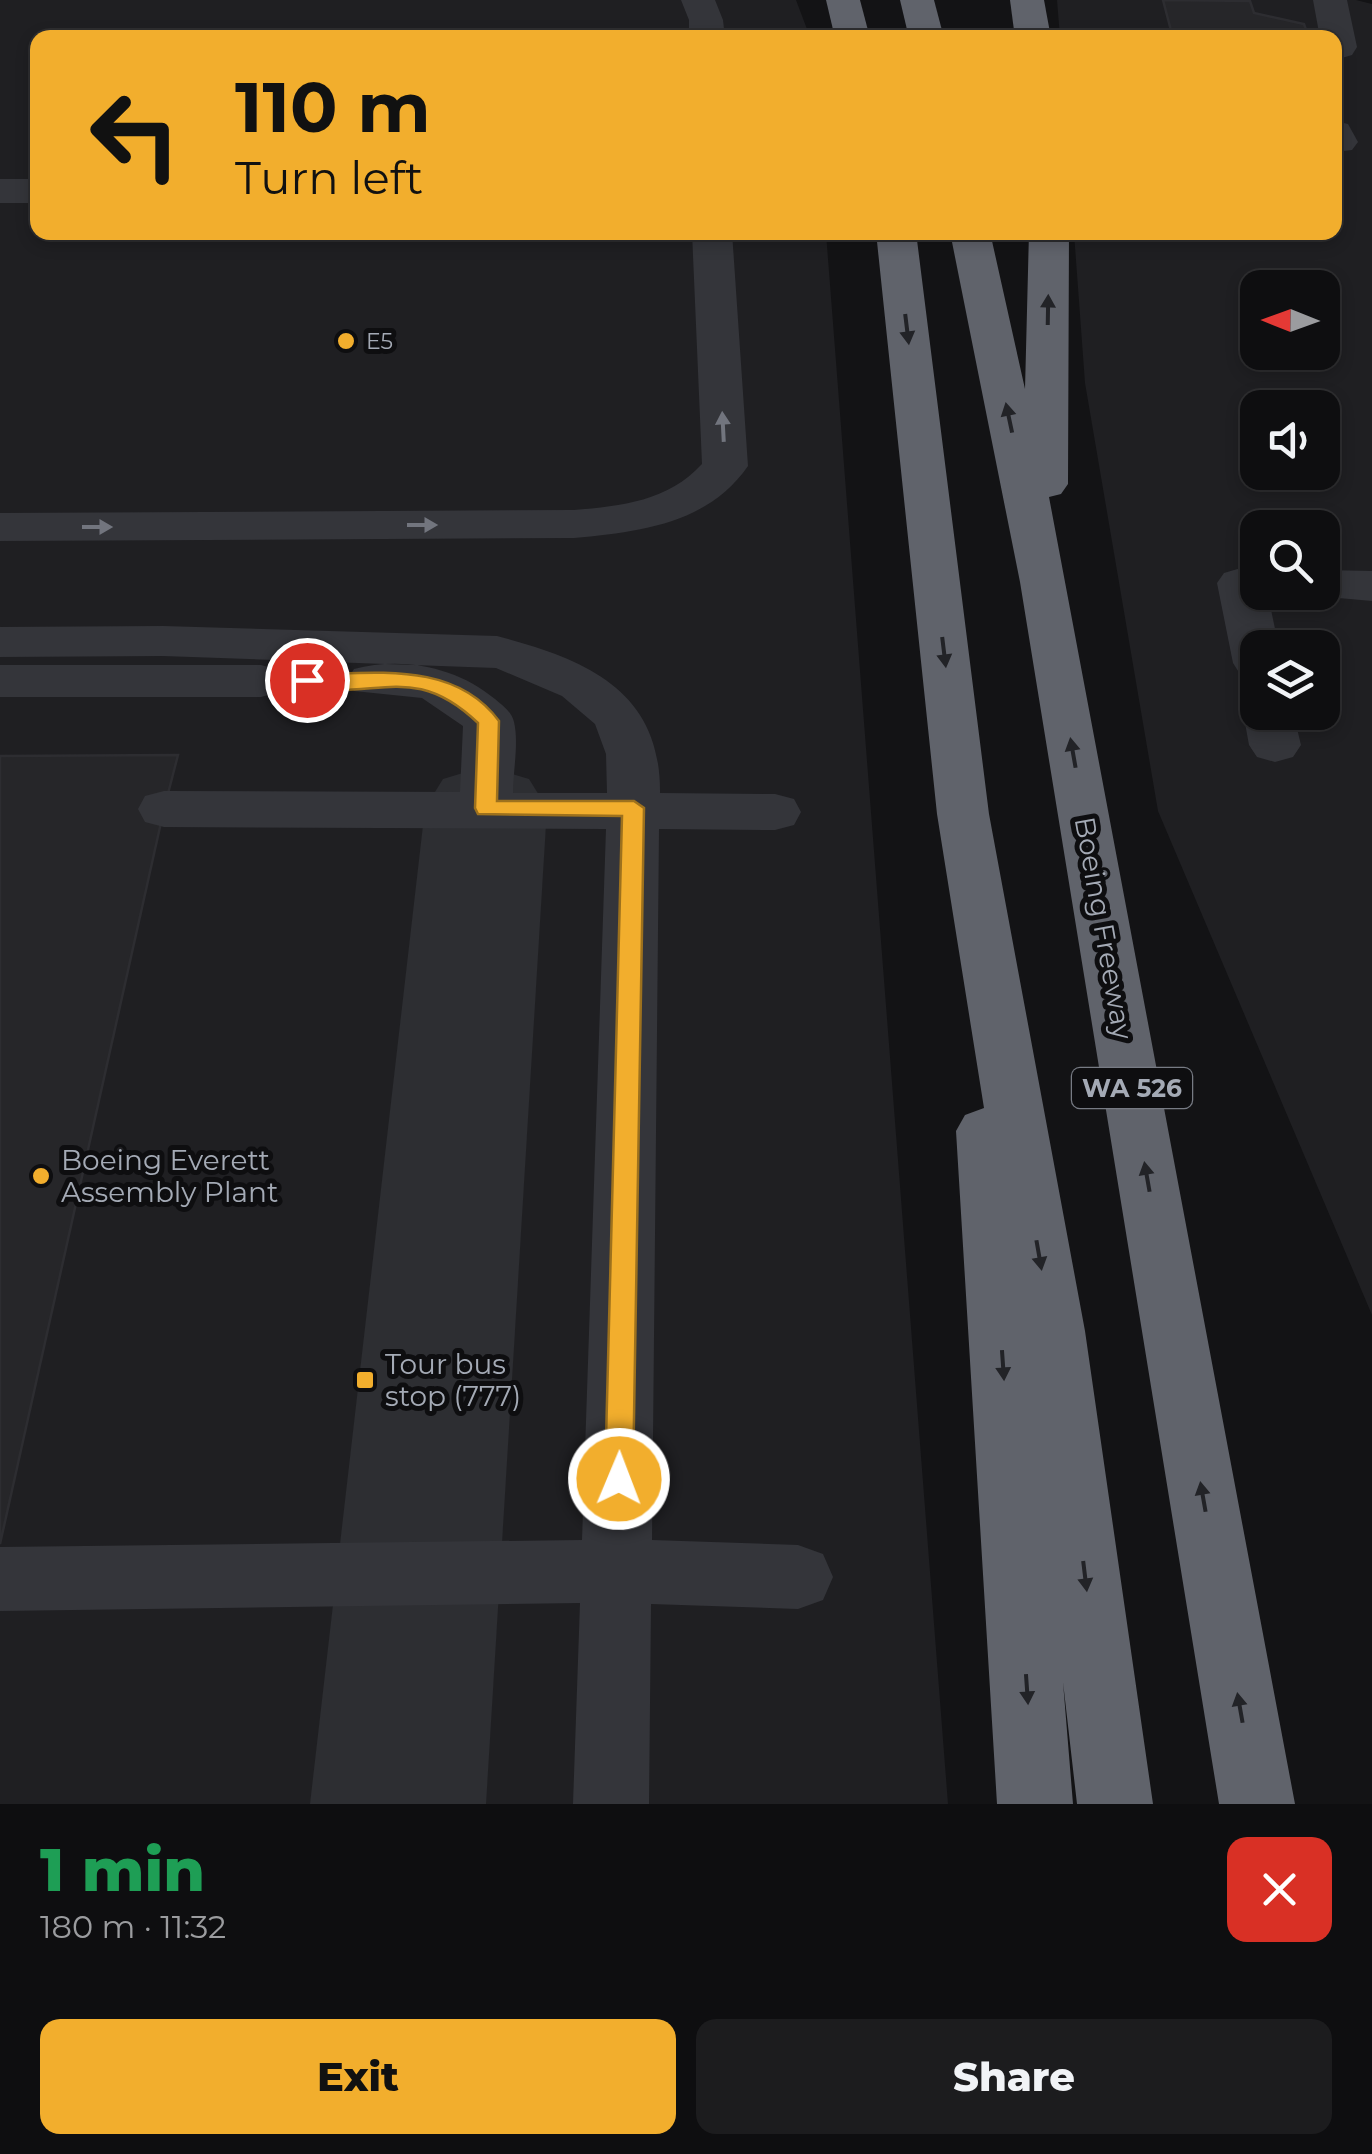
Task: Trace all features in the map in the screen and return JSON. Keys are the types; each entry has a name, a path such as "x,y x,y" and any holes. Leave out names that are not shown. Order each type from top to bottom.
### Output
{"highway":[{"path":"843,0 851,30"},
{"path":"873,0 880,30"},
{"path":"917,0 925,30"},
{"path":"1027,0 1031,30"},
{"path":"897,240 963,814 1036,1804"},
{"name":"Boeing Freeway","path":"972,240 1044,582 1257,1804"},
{"path":"1044,582 1049,240"},
{"path":"963,814 1053,1331 1115,1804"}],"lane":[{"path":"698,0 705,30"},
{"path":"1330,0 1336,30"},
{"path":"0,191 30,191"},
{"path":"0,527 574,524 628,520 681,506 709,487 725,466 712,240"},
{"path":"172,527 195,487"},
{"path":"1340,585 1372,586"},
{"path":"0,642 163,642 496,652 540,663 584,685 617,719 632,752 634,808 612,1804"},
{"path":"0,681 422,680 460,694 488,721 486,808"},
{"path":"164,809 634,808 776,812"},
{"path":"0,1579 617,1571 798,1577"}],"shaded area":[{"path":"0,0 796,0 807,30 30,30 30,240 827,240 948,1804 0,1804"},
{"path":"1057,0 1356,0 1372,4 1372,1315 1158,811 1085,383 1075,240 1342,240 1342,30 1059,30"}],"building":[{"path":"1163,0 1250,1 1254,13 1304,24 1306,30 1171,30"},
{"name":"Boeing Everett Assembly Plant","path":"178,755 164,809 0,1544 0,756"}],"taxiway":[{"path":"398,1804 486,808"}],"place":[{"name":"E5","path":"346,341"},
{"name":"Boeing Everett Assembly Plant","path":"41,1176"},
{"name":"Tour bus stop (777)","path":"365,1380"}],"route":[{"path":"307,680 422,680 460,694 488,721 486,808 634,808 619,1479"}]}
